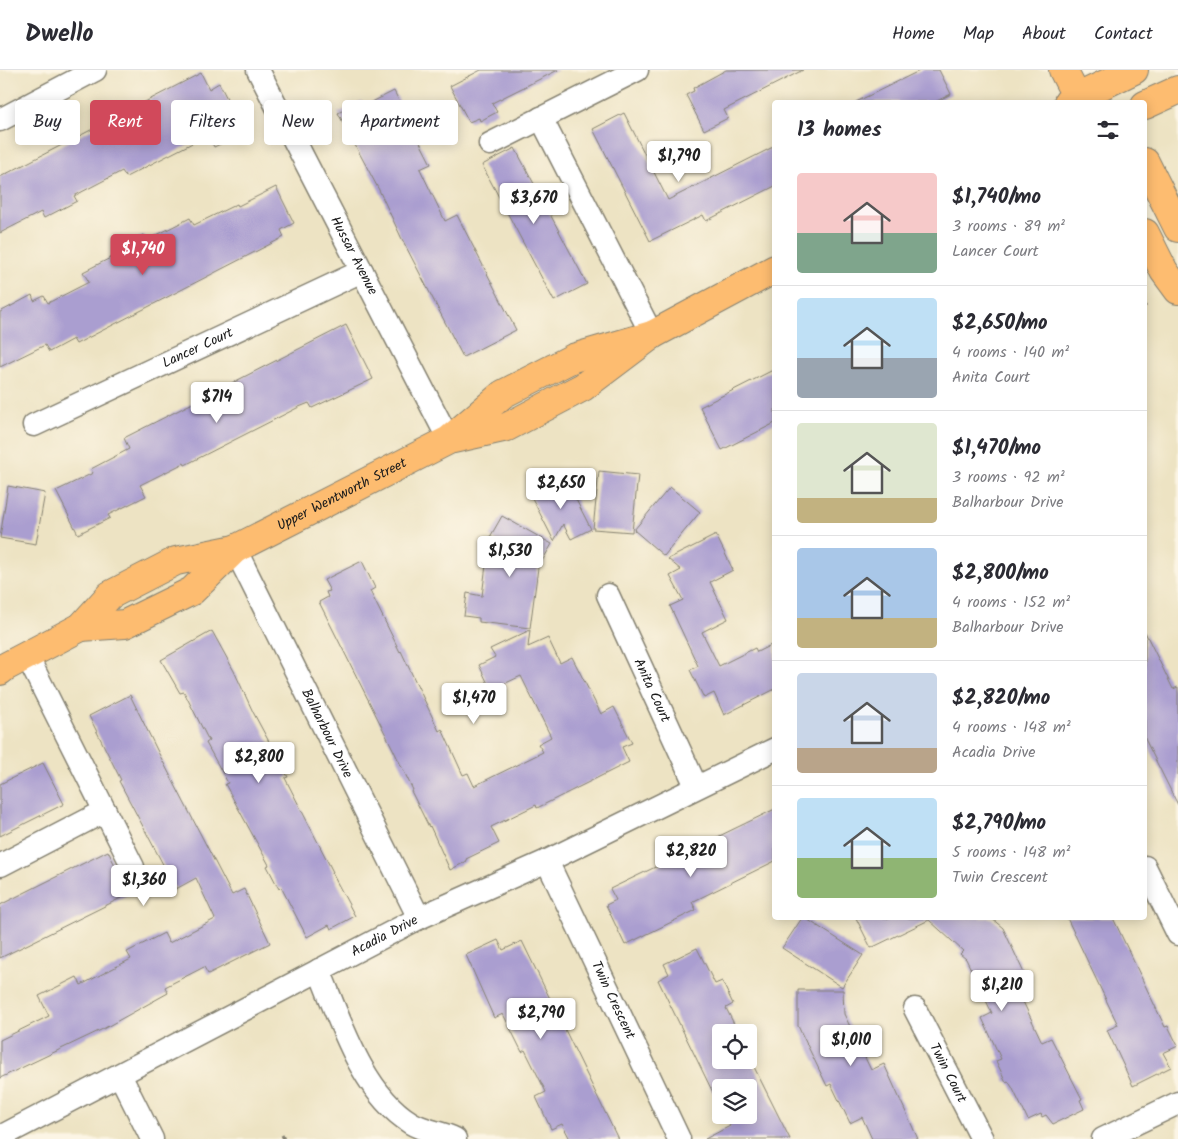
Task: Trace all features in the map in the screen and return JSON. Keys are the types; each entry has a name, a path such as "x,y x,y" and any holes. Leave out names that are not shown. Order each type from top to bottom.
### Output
{"main road":[{"path":"1063,70 1075,100"},
{"path":"1077,100 1134,70"},
{"path":"1147,104 1178,90"},
{"path":"1147,166 1178,228"},
{"path":"1147,237 1164,271 1178,290"},
{"name":"Upper Wentworth Street","path":"8,665 82,628 125,624 192,591 235,550 449,440 507,427 583,387 652,335 772,272"}],"street":[{"path":"0,120 95,70"},
{"name":"Hussar Avenue","path":"258,70 449,440"},
{"path":"490,144 637,70"},
{"path":"542,118 652,335"},
{"name":"Lancer Court","path":"34,425 362,271"},
{"name":"Balharbour Drive","path":"235,550 419,918"},
{"name":"Anita Court","path":"608,595 696,786"},
{"path":"8,665 105,811 134,867"},
{"name":"Acadia Drive","path":"0,1137 120,1076 419,918 547,861 696,786 772,750"},
{"path":"1,865 105,811"},
{"name":"Twin Crescent","path":"547,861 679,1139"},
{"path":"1147,871 1178,934"},
{"path":"318,970 360,1065 370,1083 396,1110 412,1131 446,1134 455,1139"},
{"name":"Twin Court","path":"915,1009 982,1139"},
{"path":"120,1076 152,1139"},
{"path":"1103,1139 1178,1103"}],"building":[{"path":"481,70 558,70 492,103 497,112 480,121 479,118 469,122 450,86"},
{"path":"726,70 803,70 724,110 728,118 704,130 686,95 694,91 693,88"},
{"path":"921,70 939,70 951,94 939,100 860,100"},
{"path":"201,73 209,89 219,83 228,100 171,100 171,145 188,145 126,177 122,171 74,196 77,201 44,218 41,212 0,233 0,177 62,145 80,145 80,136 90,130 90,145 161,145 161,100 149,100"},
{"path":"394,91 399,100 376,100"},
{"path":"342,111 342,121 338,113"},
{"path":"624,113 668,200 772,148 772,188 706,221 703,215 650,241 593,129"},
{"path":"355,145 421,145 431,164 420,169 445,221 457,215 516,330 463,357"},
{"path":"515,148 587,284 554,301 482,165"},
{"path":"276,187 294,223 281,230 284,237 76,344 73,339 49,352 45,345 0,367 0,312 32,295 34,301 44,296 48,303 89,282 83,272 126,250 124,245 144,235 147,240 190,218 194,225"},
{"path":"346,325 373,379 312,408 309,403 299,407 185,465 184,463 140,485 146,496 108,515 110,518 78,534 56,491 93,473 91,469 129,449 124,438"},
{"path":"772,371 772,425 722,450 700,407"},
{"path":"599,471 638,475 632,532 593,529"},
{"path":"565,478 591,529 571,539 563,524 554,541 531,496"},
{"path":"8,486 45,493 36,544 0,538"},
{"path":"670,487 700,512 664,556 634,530"},
{"path":"502,516 552,544 538,568 530,628 479,622 479,618 464,616 467,593 482,596 486,565 499,542 490,537"},
{"path":"716,535 733,570 710,582 728,619 702,632 719,666 755,648 757,652 772,644 772,691 724,715 714,693 704,698 690,670 698,666 670,606 683,600 670,576 681,570 668,559"},
{"path":"362,561 375,588 370,591 439,731 442,729 463,775 468,773 474,786 543,752 538,744 551,737 521,676 491,690 479,665 495,657 490,649 530,630 528,647 548,638 560,663 572,657 601,714 614,707 632,743 622,747 629,762 537,808 536,805 491,827 499,843 466,859 467,861 450,870 430,826 411,791 413,790 393,749 319,602 328,597 326,592 330,591 324,580"},
{"path":"212,631 288,777 285,778 355,916 331,929 329,925 307,937 281,887 279,889 267,866 269,865 225,784 228,783 206,743 209,741 184,692 180,693 161,660"},
{"path":"1147,636 1173,689 1178,687 1178,805 1147,743"},
{"path":"130,695 232,895 244,889 270,943 208,974 204,967 165,987 168,993 103,1029 0,1078 0,1040 49,1016 39,996 77,977 81,985 131,959 127,952 164,933 169,943 215,919 196,878 176,889 119,781 121,780 89,716"},
{"path":"43,763 64,804 0,836 0,784"},
{"path":"772,810 772,862 692,902 696,910 625,945 606,905 616,900 610,889"},
{"path":"108,851 129,894 0,958 0,905"},
{"path":"801,920 808,920 863,955 842,987 782,948"},
{"path":"857,920 929,920 871,948"},
{"path":"929,920 993,920 1003,928 1031,988 1019,993 1042,1042 1051,1038 1082,1099 1080,1100 1084,1109 1053,1124 1046,1115 1042,1117 1041,1114 1028,1120 1012,1087 1008,1081 1006,1082 996,1061 1001,1059 982,1018 992,1013 966,959 960,954 963,951"},
{"path":"1068,920 1114,920 1165,1027 1168,1026 1178,1046 1163,1053 1171,1067 1133,1086 1107,1030 1118,1025"},
{"path":"498,940 503,950 522,941 618,1139 570,1139 562,1124 551,1129 536,1097 546,1092 525,1050 522,1052 503,1014 494,1018 466,955"},
{"path":"697,948 715,984 722,981 733,1004 726,1008 734,1024 712,1024 712,1069 755,1069 790,1139 705,1139 730,1126 729,1124 757,1124 757,1079 712,1079 712,1091 658,980 669,974 664,964"},
{"path":"798,990 843,990 844,1014 871,1070 884,1064 918,1139 872,1139 862,1117 850,1123 831,1084 827,1086 798,1026"}]}
